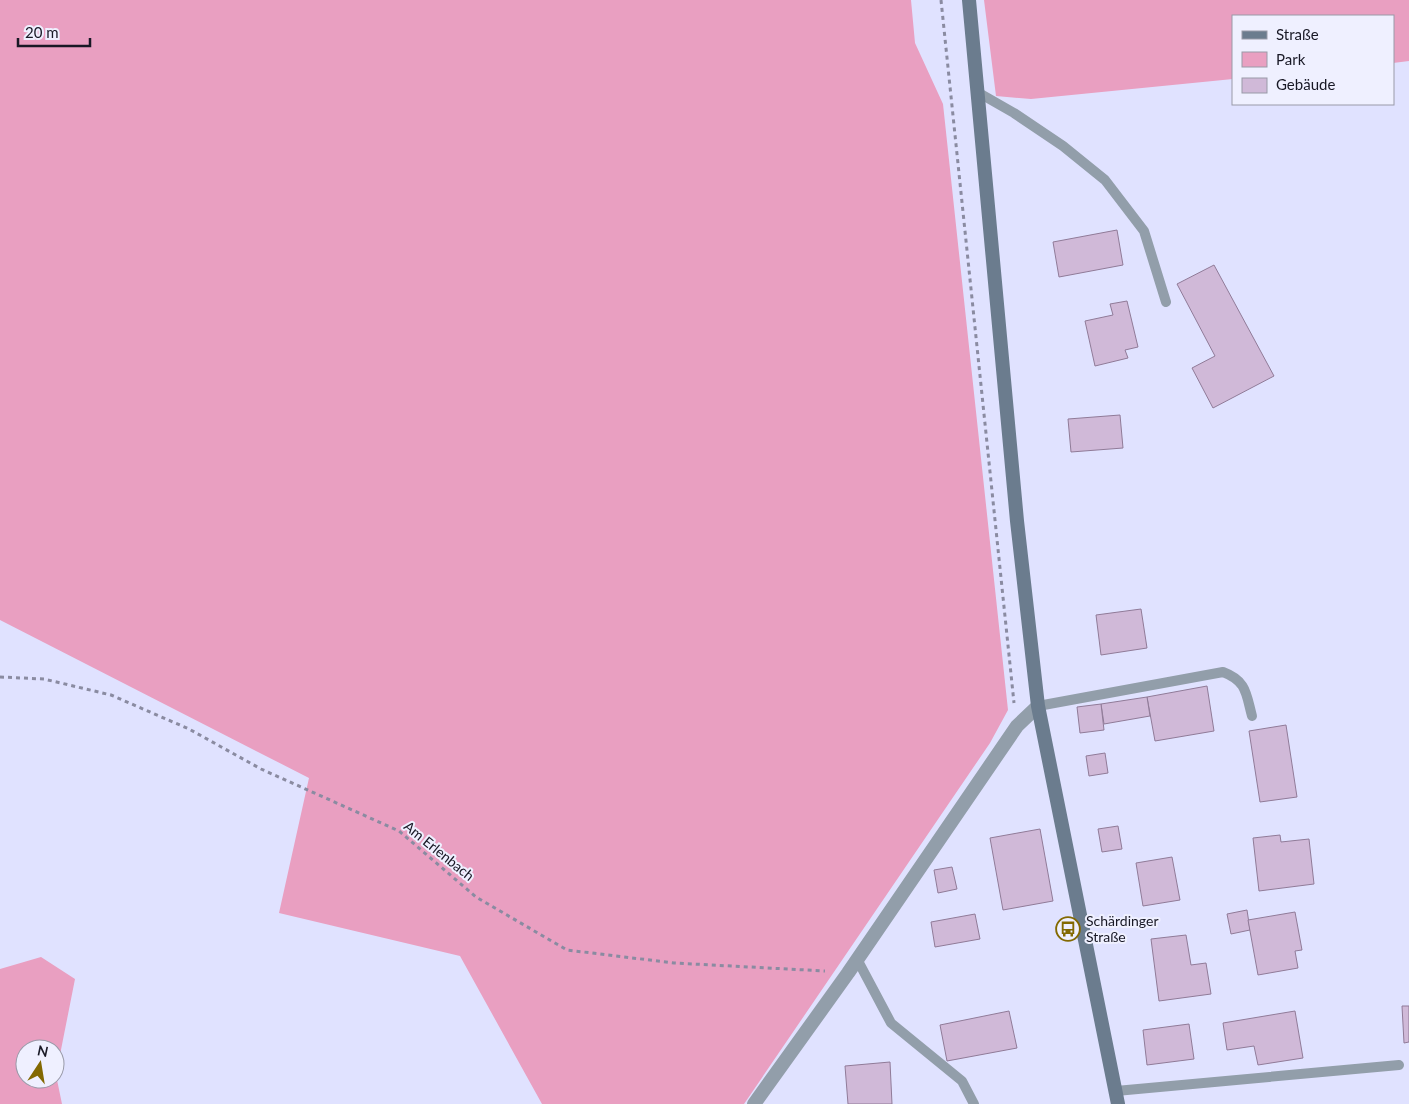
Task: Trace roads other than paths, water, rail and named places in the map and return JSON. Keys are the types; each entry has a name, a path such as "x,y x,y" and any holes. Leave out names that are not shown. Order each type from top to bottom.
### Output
{"main road":[{"path":"969,0 979,92 1017,520 1038,706 1117,1098"}],"street":[{"path":"754,1104 848,972 1016,726 1038,706"}],"lane":[{"path":"979,92 1063,146 1105,180 1144,231 1166,302"},
{"path":"1038,706 1224,672 1235,676 1244,685 1252,716"},
{"path":"857,959 891,1023 962,1081 974,1104"},
{"path":"1117,1098 1399,1065"}],"place":[{"name":"Schärdinger Straße","path":"1068,929"}]}
